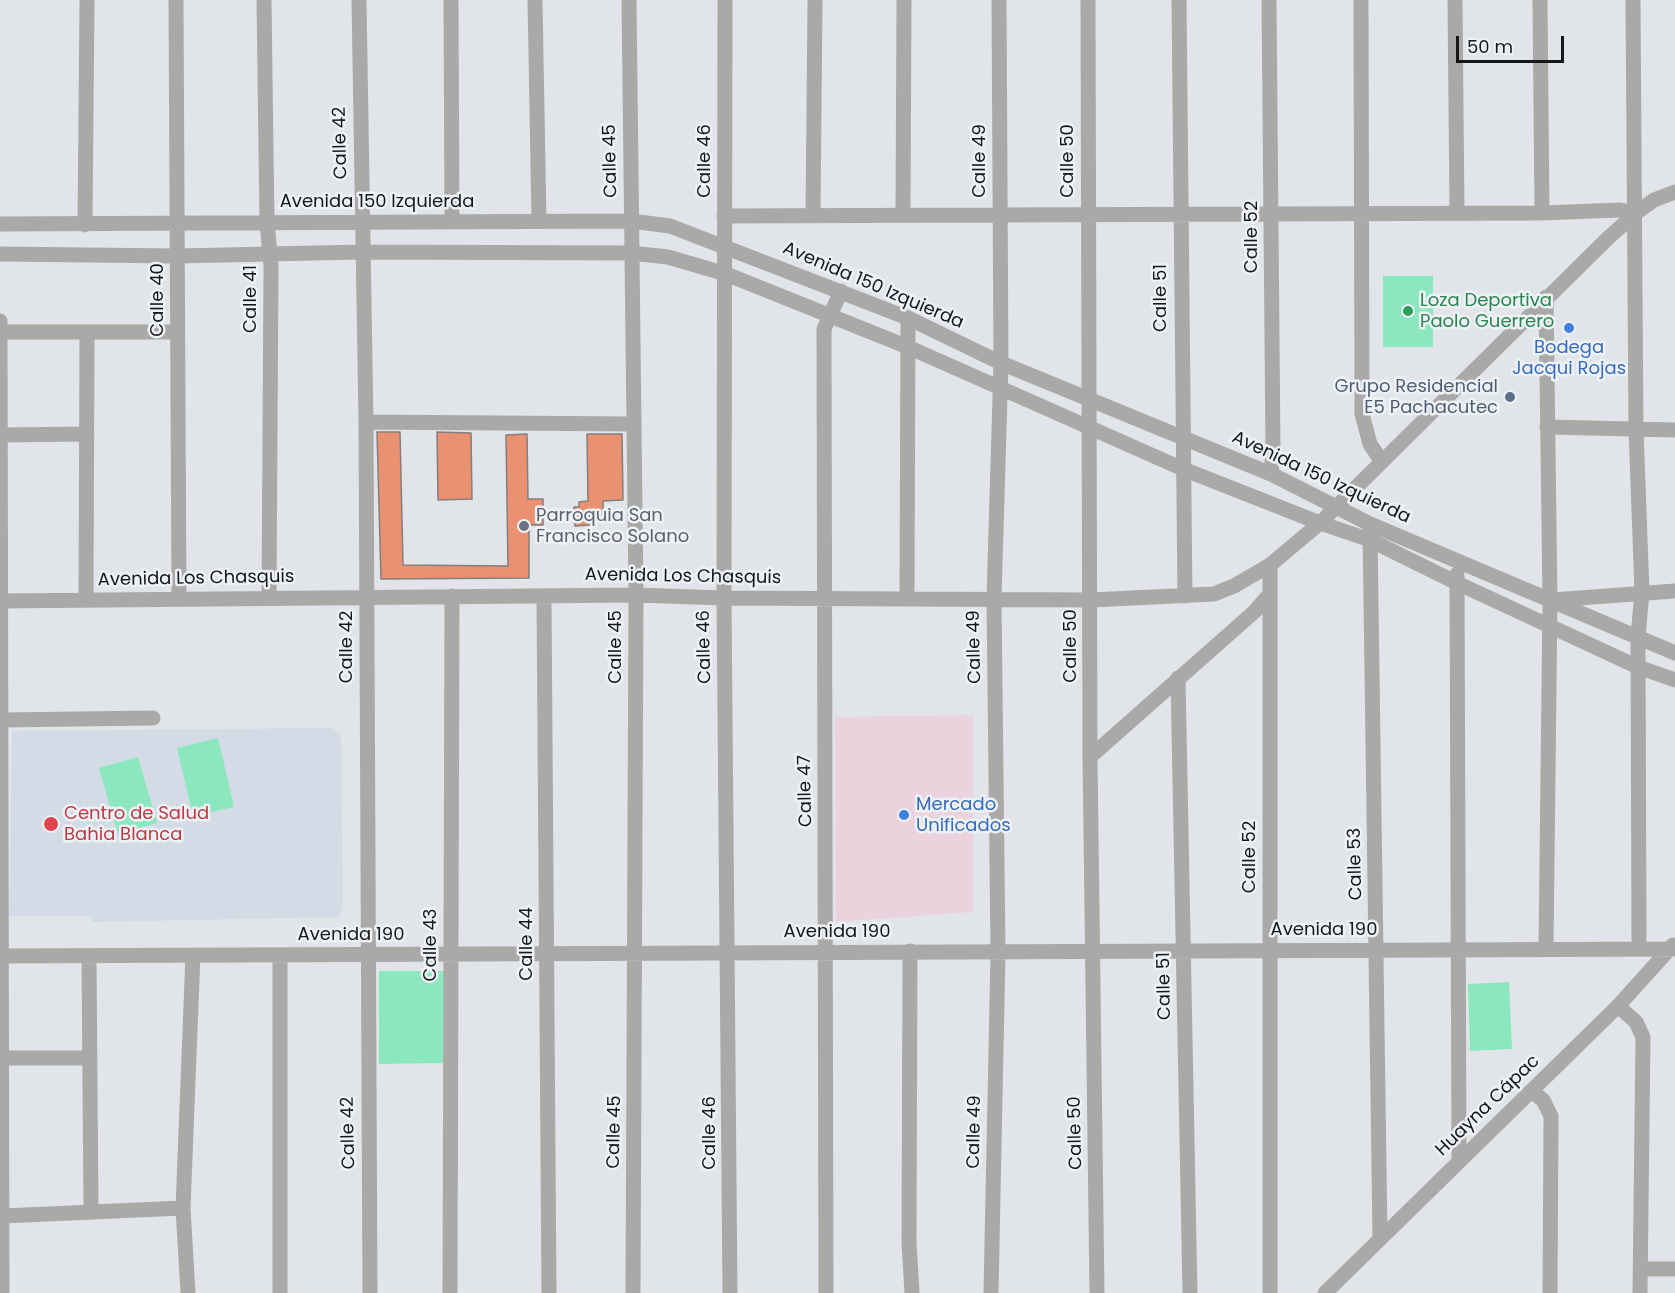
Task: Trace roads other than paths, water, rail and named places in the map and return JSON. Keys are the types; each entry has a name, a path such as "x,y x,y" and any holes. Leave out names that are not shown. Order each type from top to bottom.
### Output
{"street":[{"path":"85,225 87,0"},
{"name":"Calle 40","path":"176,0 179,599"},
{"name":"Calle 41","path":"264,0 267,222 270,254 269,598"},
{"name":"Calle 42","path":"359,0 366,422 370,1293"},
{"path":"451,0 452,221"},
{"path":"535,0 539,221"},
{"name":"Calle 45","path":"629,0 636,594 633,1293"},
{"name":"Calle 46","path":"725,0 724,598 729,952 730,1293"},
{"path":"813,216 814,0"},
{"path":"903,214 904,0"},
{"name":"Calle 49","path":"991,1293 998,952 994,598 1001,389 999,0"},
{"name":"Calle 50","path":"1088,0 1090,757 1097,1293"},
{"name":"Calle 51","path":"1179,0 1185,596"},
{"name":"Calle 52","path":"1269,0 1270,474"},
{"path":"1361,0 1362,414 1370,444 1382,462"},
{"path":"1455,0 1457,212"},
{"path":"1540,0 1542,213"},
{"path":"1633,0 1636,429 1642,592 1638,637 1639,949"},
{"name":"Avenida Los Chasquis","path":"0,601 636,594 724,598 907,597 1091,600 1214,594 1234,586 1270,565 1320,523 1546,297 1636,213 1654,200 1675,192"},
{"path":"724,216 1542,213 1620,210 1636,213"},
{"name":"Avenida 150 Izquierda","path":"0,224 631,221 670,226 908,318 1001,363 1270,474 1337,508 1370,532 1457,583 1638,667 1675,680"},
{"name":"Avenida 150 Izquierda","path":"0,254 177,256 362,252 632,253 668,257 726,274 908,347 1182,468 1320,523 1370,532 1457,561 1675,653"},
{"name":"Calle 47","path":"826,1293 827,952 822,597 824,329 841,291"},
{"path":"1546,297 1550,600 1546,949"},
{"path":"907,597 908,318"},
{"path":"0,321 2,1293"},
{"path":"0,332 177,332"},
{"path":"86,600 87,332"},
{"path":"366,422 633,424"},
{"path":"1547,427 1675,430"},
{"path":"0,435 87,434"},
{"name":"Calle 53","path":"1370,532 1380,1238"},
{"path":"1457,561 1459,1162"},
{"name":"Calle 52","path":"1270,565 1270,1293"},
{"path":"1550,600 1675,591"},
{"path":"1090,757 1254,612 1270,594"},
{"name":"Calle 43","path":"450,1293 452,596"},
{"name":"Calle 44","path":"544,596 549,1293"},
{"name":"Calle 51","path":"1178,678 1190,1293"},
{"path":"1,720 153,718"},
{"name":"Avenida 190","path":"1,956 1639,949 1673,947"},
{"name":"Huayna Cápac","path":"1325,1293 1618,1006 1673,947"},
{"path":"910,951 909,1243 912,1293"},
{"path":"188,1293 183,1208 193,955"},
{"path":"280,955 280,1293"},
{"path":"88,956 91,1212"},
{"path":"1618,1006 1636,1022 1643,1037 1640,1293"},
{"path":"2,1058 90,1058"},
{"path":"1531,1092 1543,1100 1551,1116 1550,1293"},
{"path":"2,1216 183,1208"},
{"path":"1640,1269 1675,1269"}],"place":[{"name":"Loza Deportiva Paolo Guerrero","path":"1408,311"},
{"name":"Bodega Jacqui Rojas","path":"1569,328"},
{"name":"Grupo Residencial E5 Pachacutec","path":"1510,397"},
{"name":"Parroquia San Francisco Solano","path":"524,526"},
{"name":"Mercado Unificados","path":"904,815"},
{"name":"Centro de Salud Bahia Blanca","path":"51,824"}]}
